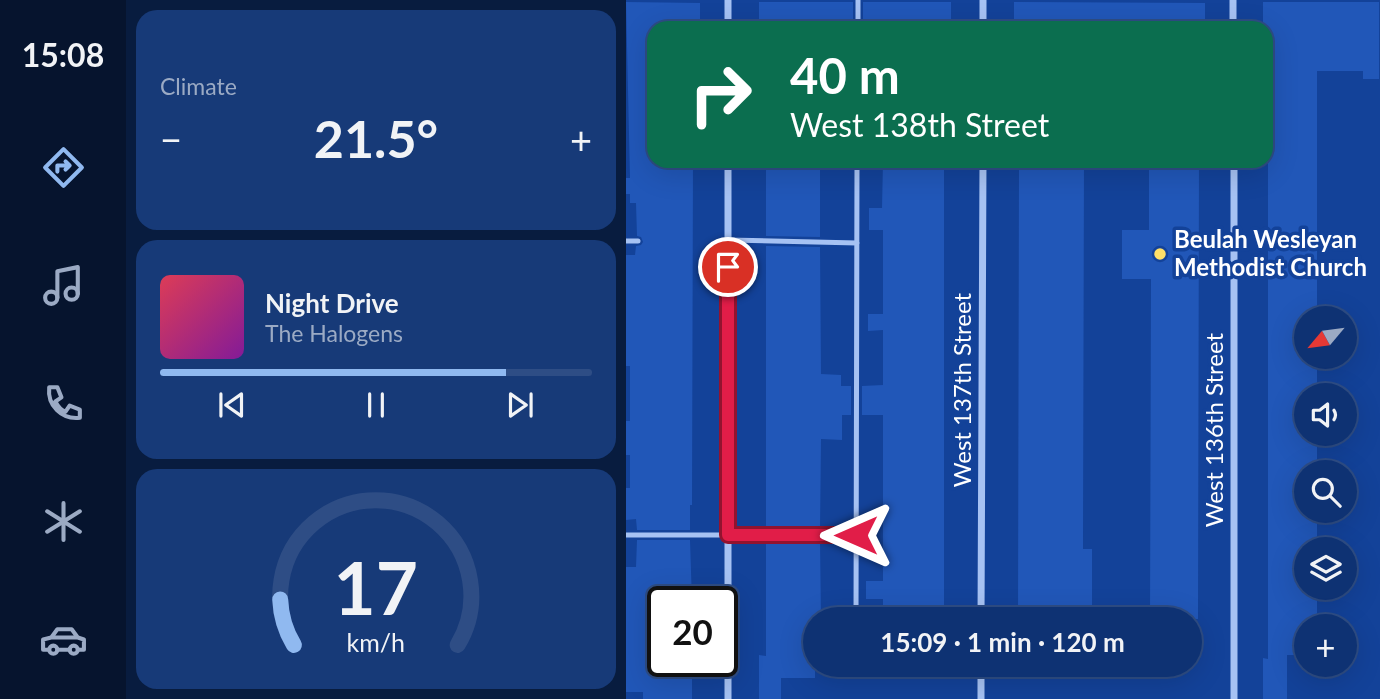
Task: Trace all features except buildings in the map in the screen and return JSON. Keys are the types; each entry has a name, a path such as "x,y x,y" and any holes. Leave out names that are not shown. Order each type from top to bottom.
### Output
{"street":[{"path":"729,0 729,21"},
{"path":"983,0 983,21"},
{"path":"1233,0 1233,21"},
{"path":"728,168 728,699"},
{"name":"West 137th Street","path":"981,607 983,168"},
{"name":"West 136th Street","path":"1234,168 1234,699"},
{"path":"981,677 981,699"}],"lane":[{"path":"858,0 858,21"},
{"path":"856,607 857,168"},
{"path":"728,240 857,243"},
{"path":"626,241 638,241"},
{"path":"626,535 856,535"}],"place":[{"name":"Beulah Wesleyan Methodist Church","path":"1160,254"}],"route":[{"path":"728,267 728,535 856,535"}]}
